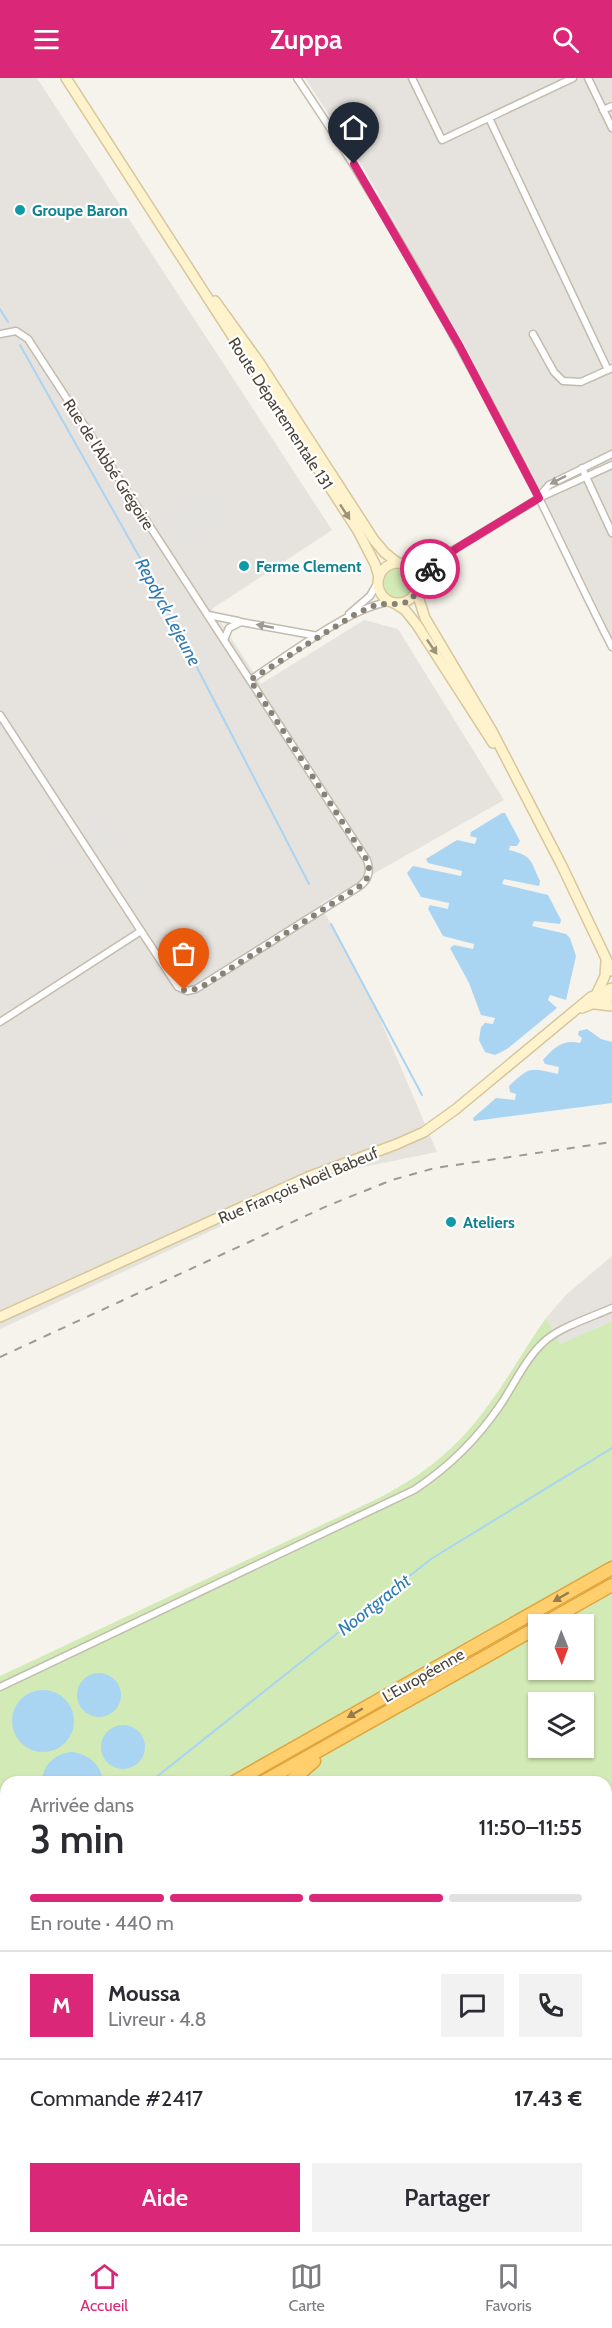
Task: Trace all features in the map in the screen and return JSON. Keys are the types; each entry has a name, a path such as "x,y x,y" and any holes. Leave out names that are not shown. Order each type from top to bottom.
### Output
{"highway":[{"name":"L'Européenne","path":"245,1776 612,1568"},
{"name":"L'Européenne","path":"561,1614 612,1585"},
{"path":"565,1614 612,1592"},
{"name":"L'Européenne","path":"274,1776 528,1633"},
{"path":"297,1776 311,1763 422,1693"}],"main road":[{"name":"Route Départementale 131","path":"66,78 361,536 375,564 378,580"},
{"name":"Route Départementale 131","path":"178,250 259,362 374,540 385,554 402,564"},
{"path":"521,788 417,626 405,610 382,595 378,580 387,566 402,564 416,572 425,618 486,720 562,866 612,971"},
{"path":"393,603 408,602 418,588"},
{"path":"596,993 605,976 605,956"},
{"name":"Rue François Noël Babeuf","path":"0,1317 308,1177 418,1135 444,1119 596,993 612,988"},
{"name":"Rue François Noël Babeuf","path":"572,1014 612,996"},
{"path":"590,1004 612,1006"}],"street":[{"path":"297,78 358,171 460,347 539,498 612,647"},
{"path":"412,78 442,140 573,78"},
{"path":"588,78 612,128"},
{"path":"603,110 612,106"},
{"path":"489,118 610,369 581,382 563,381 554,372 533,334"},
{"name":"Rue de l'Abbé Grégoire","path":"0,334 16,331 28,339 367,860 370,868 368,877 360,886 193,990 184,990 176,985 0,715"},
{"path":"539,498 549,485 612,454"},
{"path":"418,588 426,572 457,548 539,498 612,465"},
{"path":"582,468 612,533"},
{"path":"402,564 426,562 457,548"},
{"path":"250,680 342,620 370,596 378,580"},
{"path":"342,620 373,606 393,603"},
{"path":"208,615 318,636"},
{"path":"224,641 231,626 244,622"},
{"path":"0,1022 141,932"},
{"path":"0,1687 414,1490 444,1468 470,1443 500,1406 541,1345 552,1336 612,1308"}],"shaded area":[{"path":"0,78 37,78 332,530 212,609 261,684 364,620 398,629 504,800 320,904 375,1007 437,1152 353,1169 295,1192 0,1329"},
{"path":"305,78 612,78 612,637 528,465 464,344 363,167"},
{"path":"612,461 612,508 595,469"},
{"path":"212,486 229,512 225,514 228,519 183,548 163,518"},
{"path":"99,808 123,845 107,856 82,819"},
{"path":"66,838 81,862 66,872 50,848"},
{"path":"140,873 156,899 140,908 124,883"},
{"path":"612,1256 612,1321 560,1344 546,1318 567,1294"},
{"path":"612,1312 612,1318 566,1340 564,1335"}],"green space":[{"path":"398,569 408,573 412,583 408,593 398,597 388,593 384,583 388,573"},
{"path":"546,1318 560,1344 612,1321 612,1776 0,1776 0,1676 377,1499 406,1483 450,1449 478,1420"}],"water":[{"path":"505,813 520,841 517,846 510,846 509,850 523,854 530,860 540,881 539,886 504,879 502,884 548,895 561,920 560,924 534,921 532,926 566,934 570,938 576,956 566,1000 550,995 548,1000 557,1008 507,1049 495,1055 485,1052 479,1040 481,1027 485,1023 493,1024 495,1018 481,1015 469,983 450,948 454,945 473,949 474,944 443,936 428,909 430,905 448,909 449,903 421,897 407,873 413,866 461,876 462,871 428,863 426,859 457,840 475,844 477,838 470,836 471,832"},
{"path":"587,1029 601,1039 612,1042 612,1103 474,1121 473,1118 496,1098 515,1100 516,1094 510,1092 509,1086 527,1072 536,1070 558,1074 559,1067 545,1064 543,1060 563,1043 580,1043 582,1038 578,1035 579,1031"},
{"path":"99,1673 114,1680 121,1695 114,1710 99,1717 84,1710 77,1695 84,1680"},
{"path":"43,1690 60,1695 65,1699 69,1704 74,1721 69,1738 65,1743 60,1747 43,1752 26,1747 21,1743 17,1738 12,1721 17,1704 21,1699 26,1695"},
{"path":"123,1725 138,1732 145,1747 138,1762 123,1769 108,1762 101,1747 108,1732"},
{"path":"73,1752 89,1758 97,1766 102,1776 42,1776 51,1761"}],"waterway":[{"name":"Repdyck Lejeune","path":"0,309 8,322"},
{"name":"Repdyck Lejeune","path":"20,345 145,567 309,884"},
{"name":"Repdyck Lejeune","path":"331,924 422,1095"},
{"name":"Noortgracht","path":"158,1776 431,1559 612,1448"}],"railway":[{"path":"0,1357 327,1206 392,1180 435,1168 612,1142"}],"way so far":[{"path":"184,990 190,991 203,986 366,881 370,870 367,860 250,680 342,620 378,604 401,604 410,601 417,592 422,576 430,569"}],"place":[{"name":"Groupe Baron","path":"20,210"},
{"name":"Ferme Clement","path":"244,566"},
{"name":"Ateliers","path":"451,1222"}],"route":[{"path":"354,164 460,347 539,498 457,548 430,569"}]}
